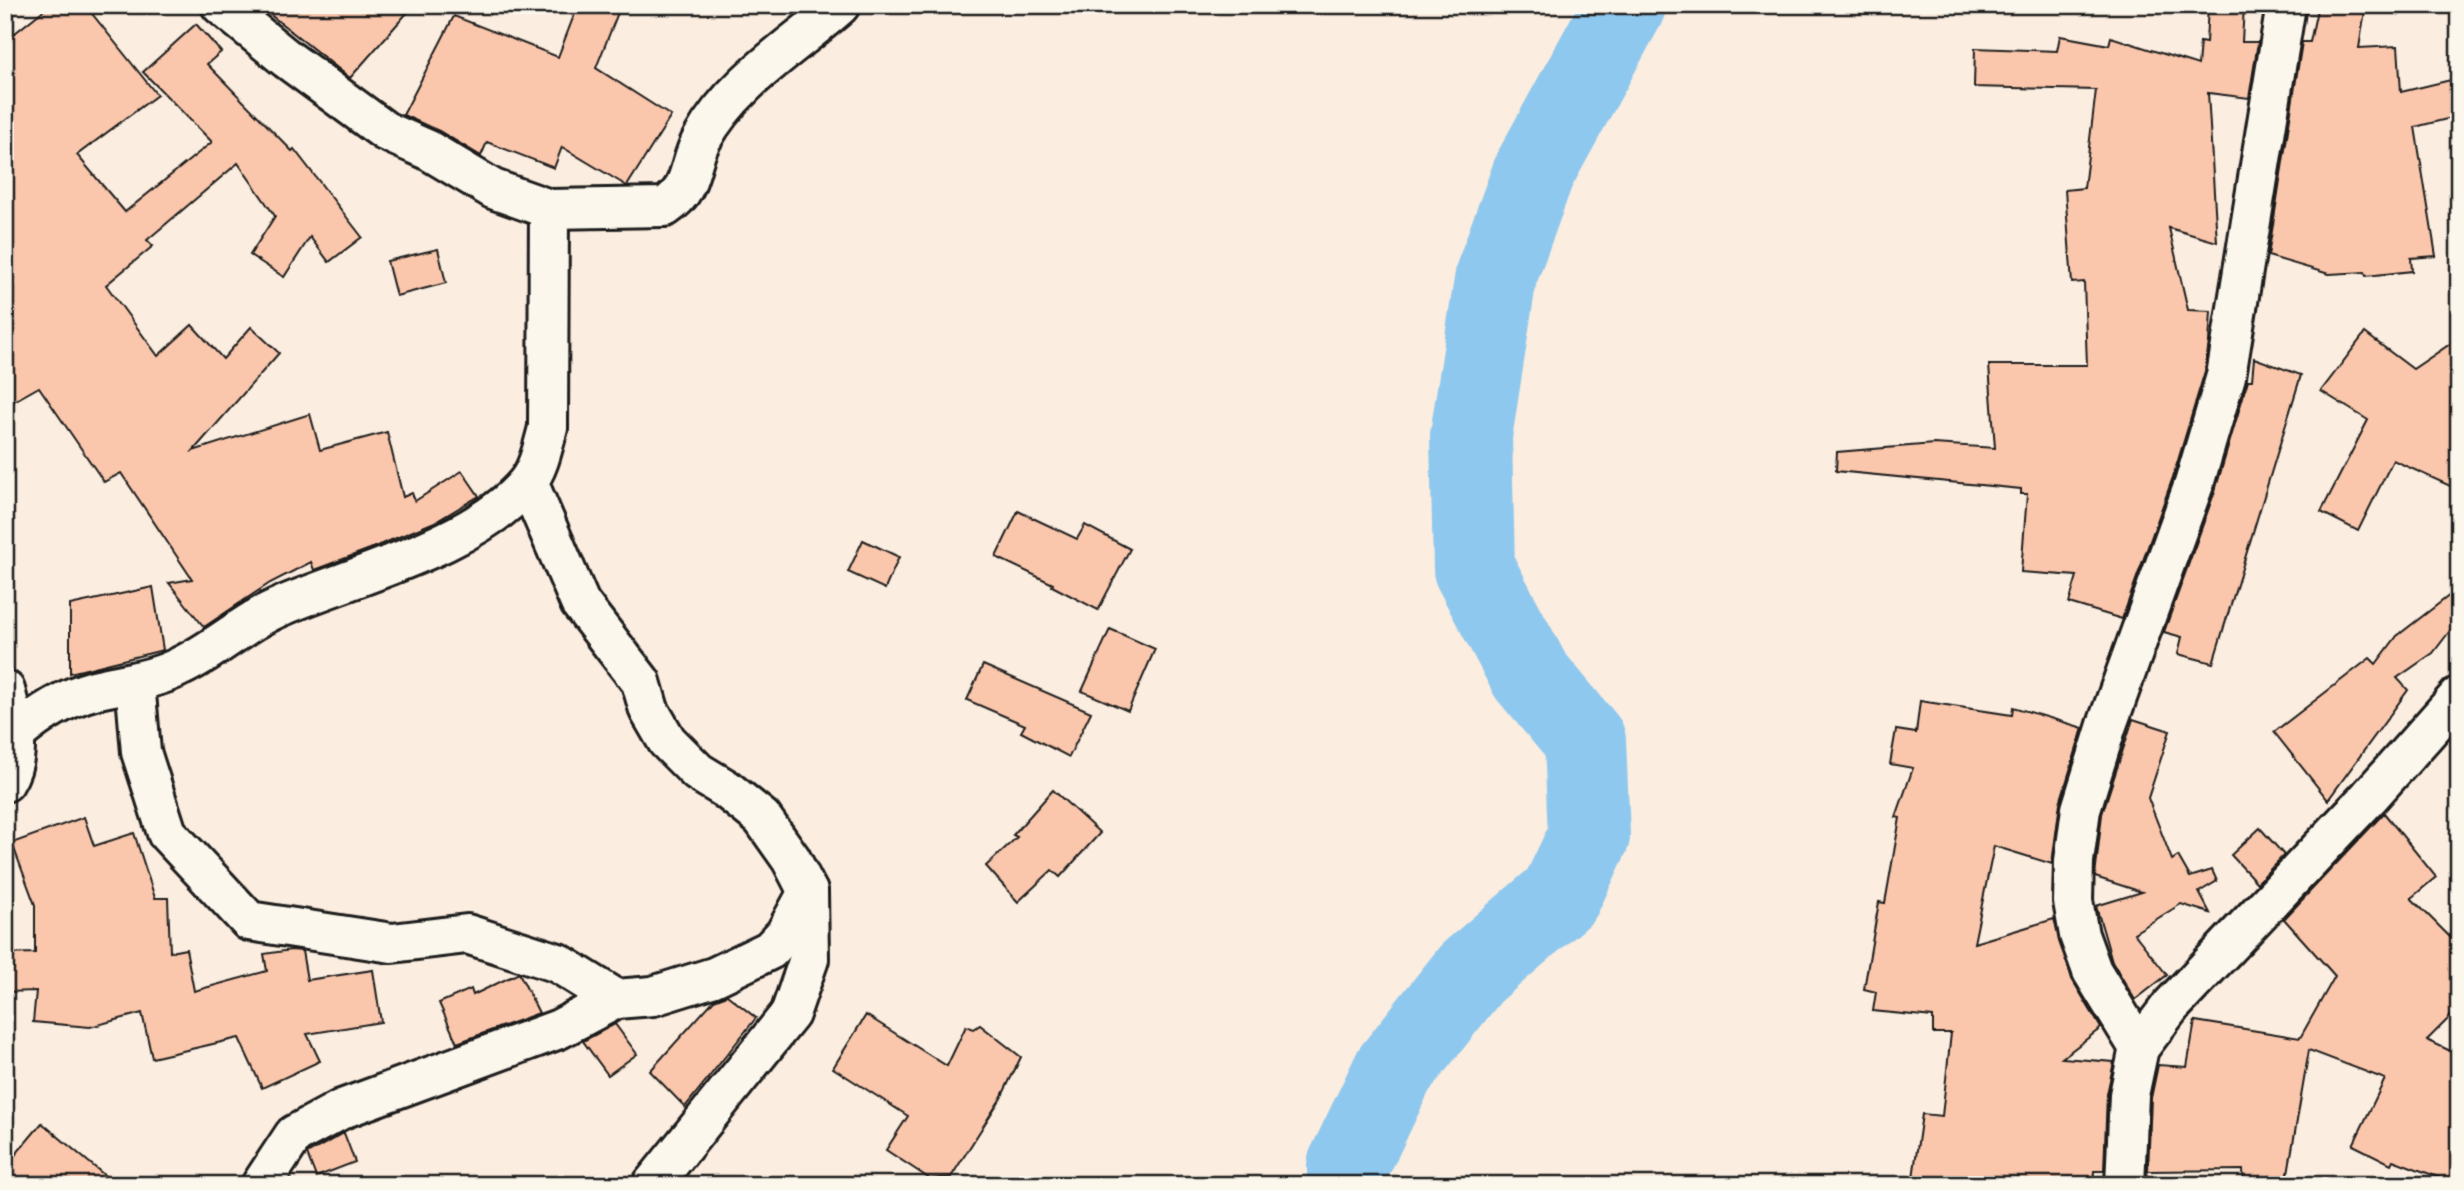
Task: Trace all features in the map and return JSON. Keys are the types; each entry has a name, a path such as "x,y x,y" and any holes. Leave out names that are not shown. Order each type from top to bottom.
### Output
{"street":[{"path":"221,5 253,28 287,60 385,131 428,150 493,190 548,209 665,207 681,196 702,139 742,85 801,41 840,5"},
{"path":"2139,1048 2103,991 2079,935 2074,888 2081,809 2107,724 2194,484 2226,376 2286,5"},
{"path":"16,734 44,710 91,691 135,682 181,667 247,622 281,606 437,547 499,509 527,482 538,463 548,428 548,209"},
{"path":"527,482 580,603 642,682 649,710 667,741 698,772 726,789 762,818 791,859 808,892 809,959 790,1014 652,1185"},
{"path":"135,682 141,752 167,833 249,921 391,943 467,934 558,963 616,999"},
{"path":"5,690 16,734 14,768 5,782"},
{"path":"2125,1185 2129,1095 2139,1048 2170,1007 2369,797 2459,696"},
{"path":"261,1185 294,1135 342,1109 559,1029 616,999 653,996 714,977 770,950 785,934 808,892"}],"building":[{"path":"50,5 85,5 157,95 77,155 125,212 212,142 143,72 196,24 221,52 207,64 292,151 294,149 362,237 329,262 310,237 284,277 250,255 275,216 238,163 147,240 153,246 106,285 158,356 192,325 223,359 251,327 279,353 193,451 310,414 320,450 387,432 403,497 412,493 415,501 462,471 479,496 437,521 370,549 314,570 311,562 270,583 204,627 169,583 192,579 121,473 104,482 39,387 5,406 5,41"},
{"path":"258,5 414,5 350,78"},
{"path":"578,5 621,5 596,68 671,116 627,186 562,147 554,168 487,142 481,156 439,131 403,115 454,16 558,57"},
{"path":"2208,5 2244,5 2242,42 2258,42 2249,98 2208,93 2217,242 2169,228 2188,310 2211,311 2209,342 2205,371 2173,477 2122,619 2069,603 2077,576 2021,572 2027,494 2021,494 2021,489 1836,471 1837,452 1934,444 1995,448 1989,365 2087,365 2084,282 2072,283 2065,190 2084,188 2096,90 1974,87 1975,48 2057,51 2060,36 2109,45 2111,37 2198,65 2200,42 2206,43"},
{"path":"2318,5 2366,5 2359,48 2398,46 2401,92 2459,78 2459,116 2415,127 2436,256 2411,258 2412,271 2366,276 2365,272 2329,274 2268,256 2302,42 2310,42"},
{"path":"438,249 446,283 396,296 387,261"},
{"path":"2365,333 2413,369 2459,338 2459,490 2393,460 2358,531 2321,512 2368,420 2321,391"},
{"path":"2254,358 2301,375 2213,663 2178,654 2182,637 2164,632 2215,491 2248,380 2252,380"},
{"path":"1018,511 1077,539 1085,525 1130,549 1098,610 1052,586 1053,584 996,557"},
{"path":"863,540 899,557 885,589 848,572"},
{"path":"153,587 163,650 70,673 70,605"},
{"path":"2459,588 2459,619 2433,653 2397,678 2408,690 2328,800 2274,732 2370,658 2376,664 2397,636"},
{"path":"1110,629 1155,649 1128,711 1082,691"},
{"path":"983,665 1091,712 1069,757 1021,732 1025,725 967,700"},
{"path":"1920,701 2012,715 2013,707 2083,728 2060,803 2052,864 1994,846 1974,943 2054,919 2072,979 2101,1028 2062,1058 2114,1062 2107,1094 2104,1171 2094,1171 2093,1185 1912,1185 1922,1114 1942,1116 1951,1033 1933,1033 1933,1017 1873,1011 1876,992 1864,989 1879,902 1885,903 1900,818 1896,817 1913,768 1890,764 1896,730 1916,733"},
{"path":"2133,719 2170,731 2148,798 2172,860 2178,856 2190,877 2212,870 2217,881 2199,892 2210,913 2181,904 2134,933 2167,975 2135,1000 2112,961 2096,906 2142,892 2095,877 2102,814"},
{"path":"1053,790 1100,833 1060,877 1052,870 1018,902 986,866 1017,837 1013,835"},
{"path":"2384,813 2436,877 2411,898 2459,946 2459,1008 2427,1040 2459,1055 2459,1185 2393,1160 2391,1164 2353,1145 2385,1079 2309,1050 2286,1185 2244,1185 2243,1170 2148,1171 2151,1098 2158,1065 2187,1067 2195,1021 2300,1038 2335,976 2284,919"},
{"path":"84,817 94,846 134,833 155,898 168,898 170,952 186,949 194,991 267,971 264,954 302,951 307,980 373,970 381,1022 307,1034 320,1061 262,1088 239,1038 152,1058 142,1013 90,1027 33,1022 36,991 5,992 5,954 35,953 35,905 12,843"},
{"path":"2260,828 2284,855 2257,883 2231,855"},
{"path":"519,973 539,1013 457,1043 439,1003 471,989 473,995"},
{"path":"727,995 756,1018 685,1107 650,1071 714,1000"},
{"path":"866,1015 947,1066 966,1026 974,1029 980,1025 1021,1057 1001,1098 951,1177 930,1179 886,1150 908,1116 833,1068"},
{"path":"615,1024 637,1054 608,1075 583,1041"},
{"path":"42,1123 116,1185 5,1185 5,1167"},
{"path":"344,1133 355,1162 316,1177 307,1154"}],"waterway":[{"path":"1348,1185 1348,1166 1394,1070 1471,973 1561,895 1589,836 1585,741 1530,675 1474,569 1471,436 1496,275 1534,171 1625,5"}]}
